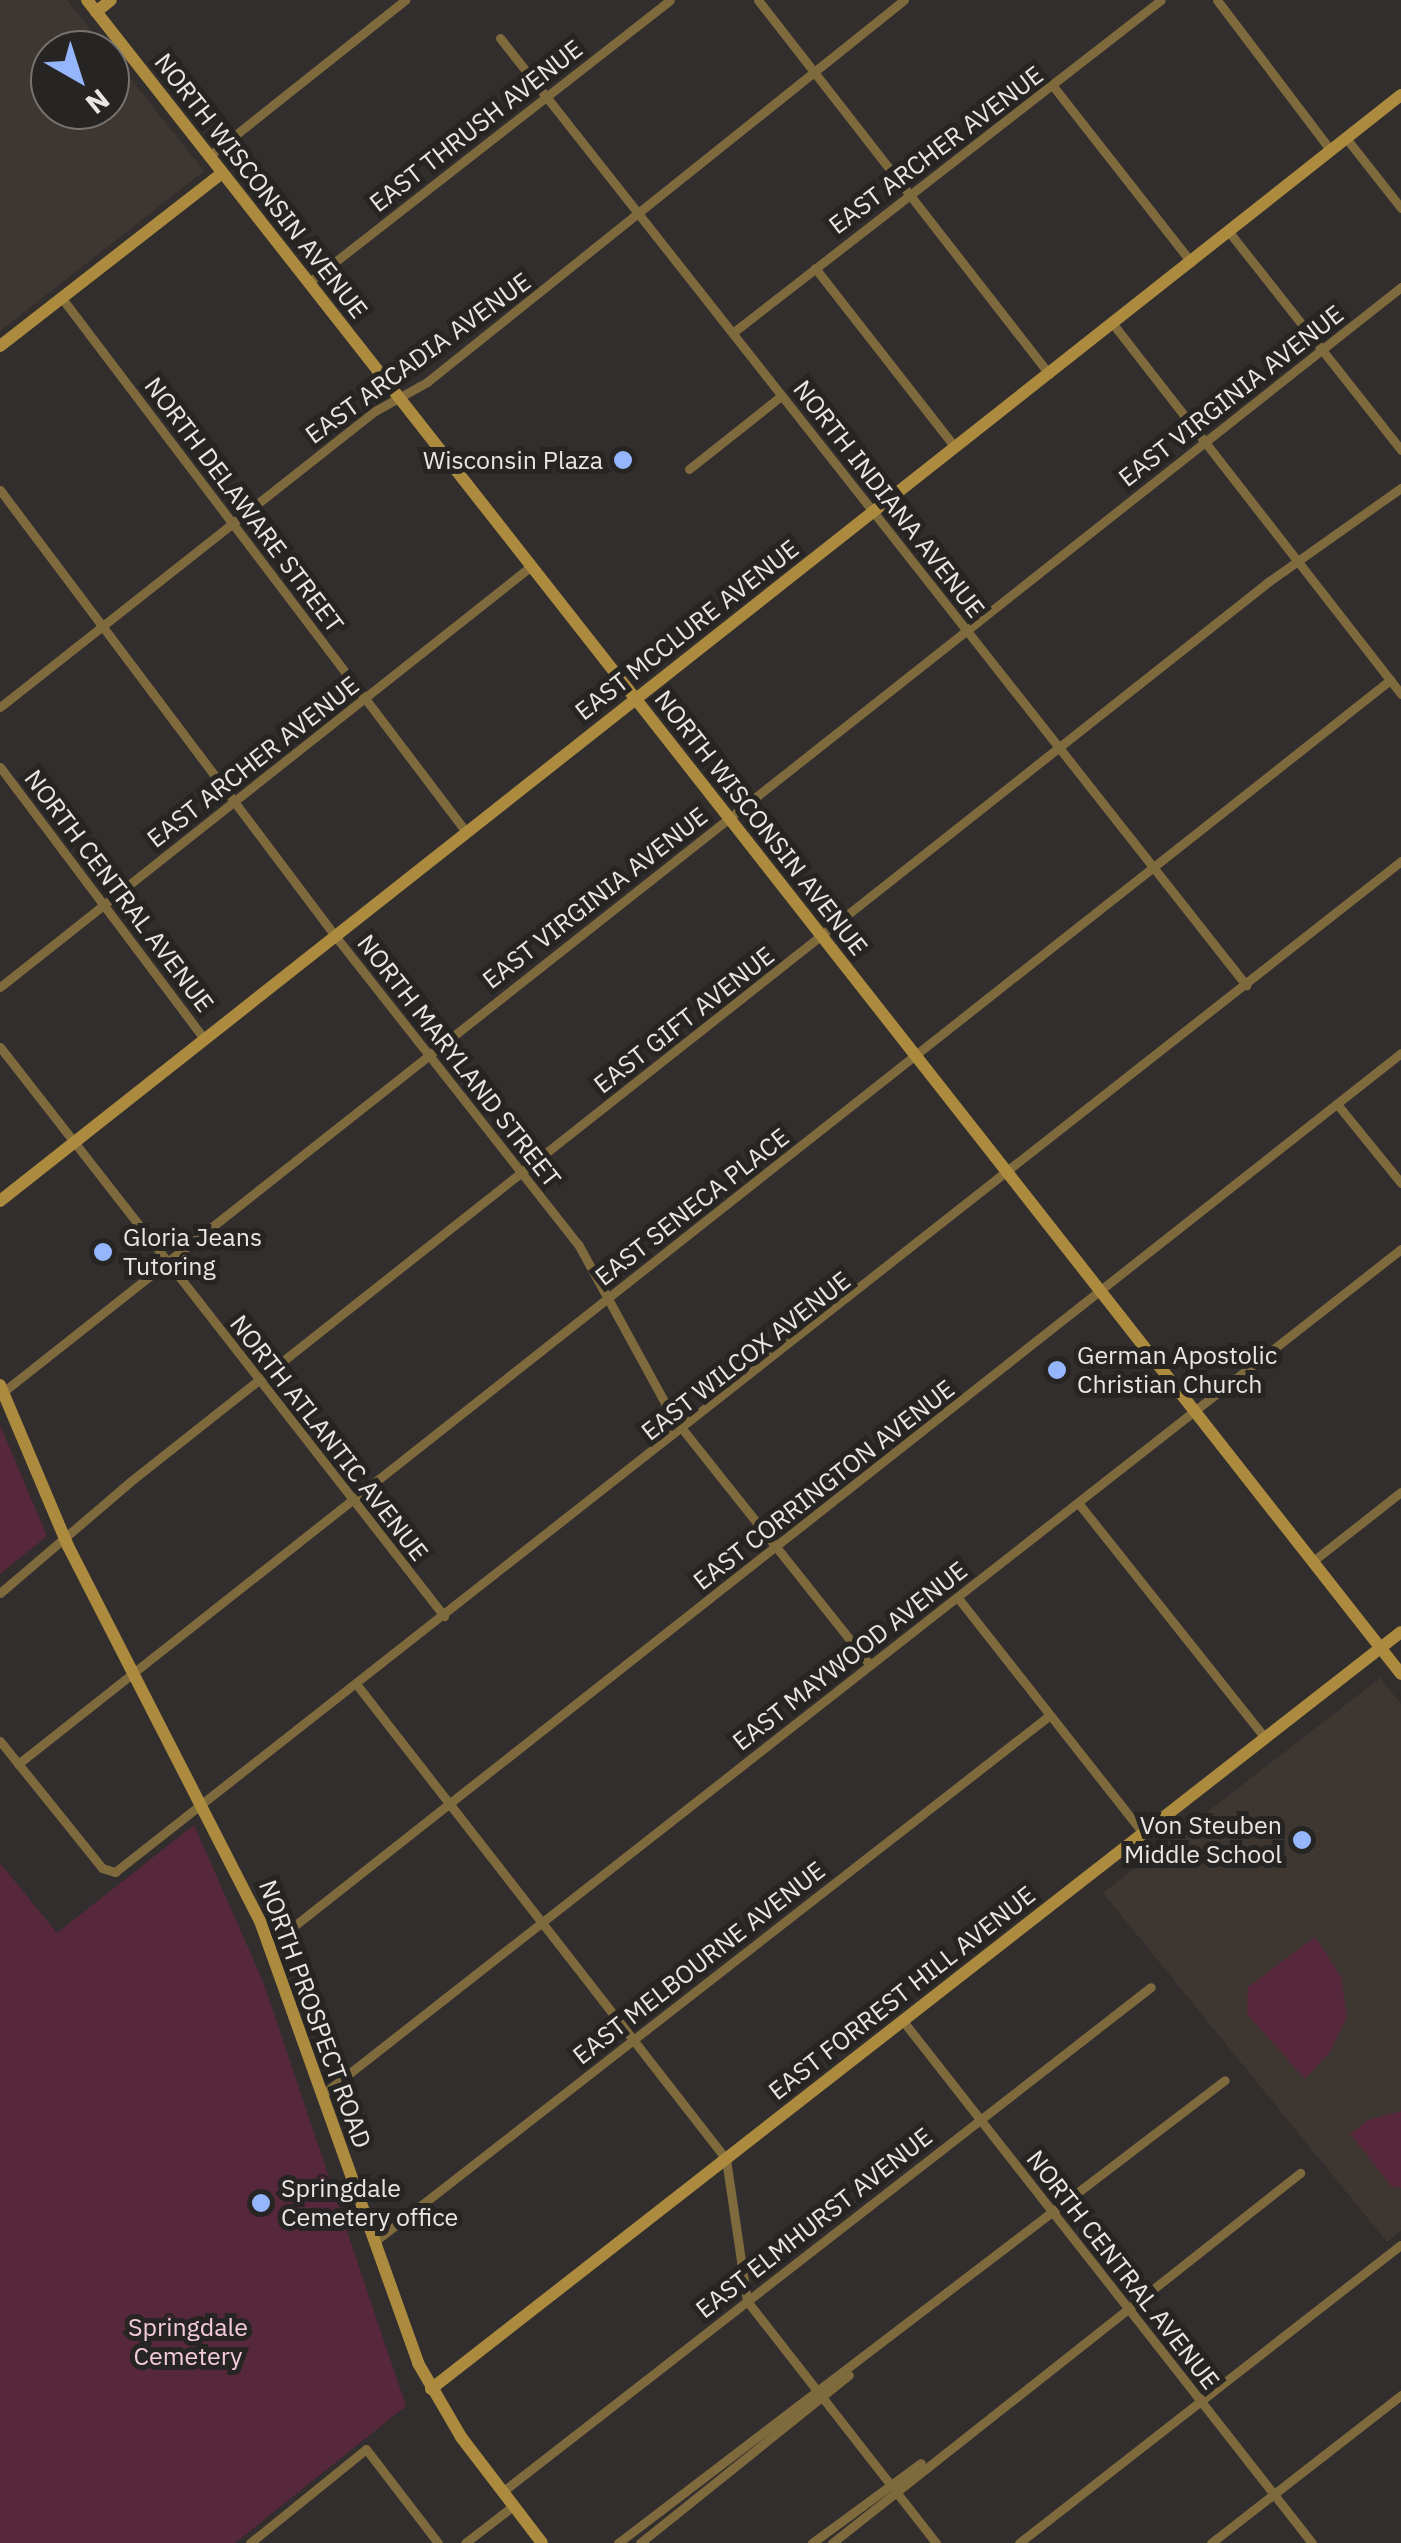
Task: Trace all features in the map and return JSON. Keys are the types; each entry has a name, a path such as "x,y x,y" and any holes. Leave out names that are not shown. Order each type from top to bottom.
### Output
{"street":[{"name":"NORTH WISCONSIN AVENUE","path":"87,0 1401,1674"},
{"path":"96,12 111,0"},
{"path":"209,156 405,0"},
{"name":"EAST THRUSH AVENUE","path":"308,284 670,0"},
{"path":"758,0 1049,374"},
{"name":"EAST ARCADIA AVENUE","path":"0,707 233,523 638,216 904,0"},
{"name":"EAST ARCHER AVENUE","path":"735,332 1161,0"},
{"path":"1217,0 1331,151"},
{"name":"NORTH INDIANA AVENUE","path":"500,38 1246,985"},
{"path":"1053,86 1190,262"},
{"name":"EAST MCCLURE AVENUE","path":"0,1201 1401,95"},
{"path":"1346,138 1401,208"},
{"path":"0,346 222,173"},
{"path":"1229,232 1401,450"},
{"path":"814,268 955,447"},
{"name":"EAST VIRGINIA AVENUE","path":"1,1388 1401,288"},
{"name":"NORTH DELAWARE STREET","path":"62,297 467,833"},
{"path":"1112,324 1401,694"},
{"path":"689,469 782,396"},
{"name":"EAST GIFT AVENUE","path":"0,1594 64,1537 258,1381 1268,582 1401,488"},
{"name":"NORTH MARYLAND STREET","path":"0,490 336,937 588,1259 682,1430 870,1666"},
{"name":"EAST ARCHER AVENUE","path":"0,988 530,567"},
{"name":"EAST SENECA PLACE","path":"18,1764 1390,680"},
{"name":"NORTH CENTRAL AVENUE","path":"0,767 206,1040"},
{"name":"EAST WILCOX AVENUE","path":"18,1764 110,1874 1009,1176 1401,861"},
{"name":"NORTH ATLANTIC AVENUE","path":"0,1047 444,1616"},
{"name":"EAST CORRINGTON AVENUE","path":"270,1946 1401,1053"},
{"path":"1337,1104 1401,1183"},
{"name":"EAST MAYWOOD AVENUE","path":"323,2094 1401,1249"},
{"name":"NORTH PROSPECT ROAD","path":"1,1388 64,1537 203,1804 270,1946 373,2243 431,2389 542,2543"},
{"path":"1312,1561 1401,1492"},
{"path":"1079,1504 1265,1738"},
{"path":"958,1598 1143,1833"},
{"name":"EAST FORREST HILL AVENUE","path":"431,2389 1401,1632"},
{"path":"357,1686 544,1919 726,2159 747,2301 936,2543"},
{"name":"EAST MELBOURNE AVENUE","path":"373,2243 1050,1715"},
{"path":"0,1741 18,1764"},
{"name":"EAST ELMHURST AVENUE","path":"502,2492 1151,1987"},
{"name":"NORTH CENTRAL AVENUE","path":"903,2022 1312,2543"},
{"path":"640,2543 820,2394 1224,2080"},
{"path":"812,2543 893,2487 1300,2173"},
{"path":"1019,2543 1401,2245"},
{"path":"618,2543 820,2394"},
{"path":"1212,2543 1401,2395"},
{"path":"250,2543 366,2449 438,2543"},
{"path":"832,2543 893,2487"},
{"path":"465,2543 513,2506"}],"shaded area":[{"path":"0,0 67,0 91,30 30,30 30,130 130,130 130,78 204,171 0,331"},
{"path":"1380,1678 1401,1704 1401,2231 1387,2242 1103,1893"}],"green space":[{"path":"0,1425 47,1536 0,1574"},
{"name":"Springdale Cemetery","path":"194,1825 264,1984 406,2406 235,2543 0,2543 0,1863 57,1933"},
{"path":"1315,1937 1341,1977 1347,2017 1330,2052 1305,2079 1247,2014 1248,1987"},
{"path":"1401,2111 1401,2188 1392,2187 1350,2134 1368,2120"}],"place":[{"name":"Wisconsin Plaza","path":"623,460"},
{"name":"Gloria Jeans Tutoring","path":"103,1252"},
{"name":"German Apostolic Christian Church","path":"1057,1370"},
{"name":"Von Steuben Middle School","path":"1302,1840"},
{"name":"Springdale Cemetery office","path":"261,2203"}]}
